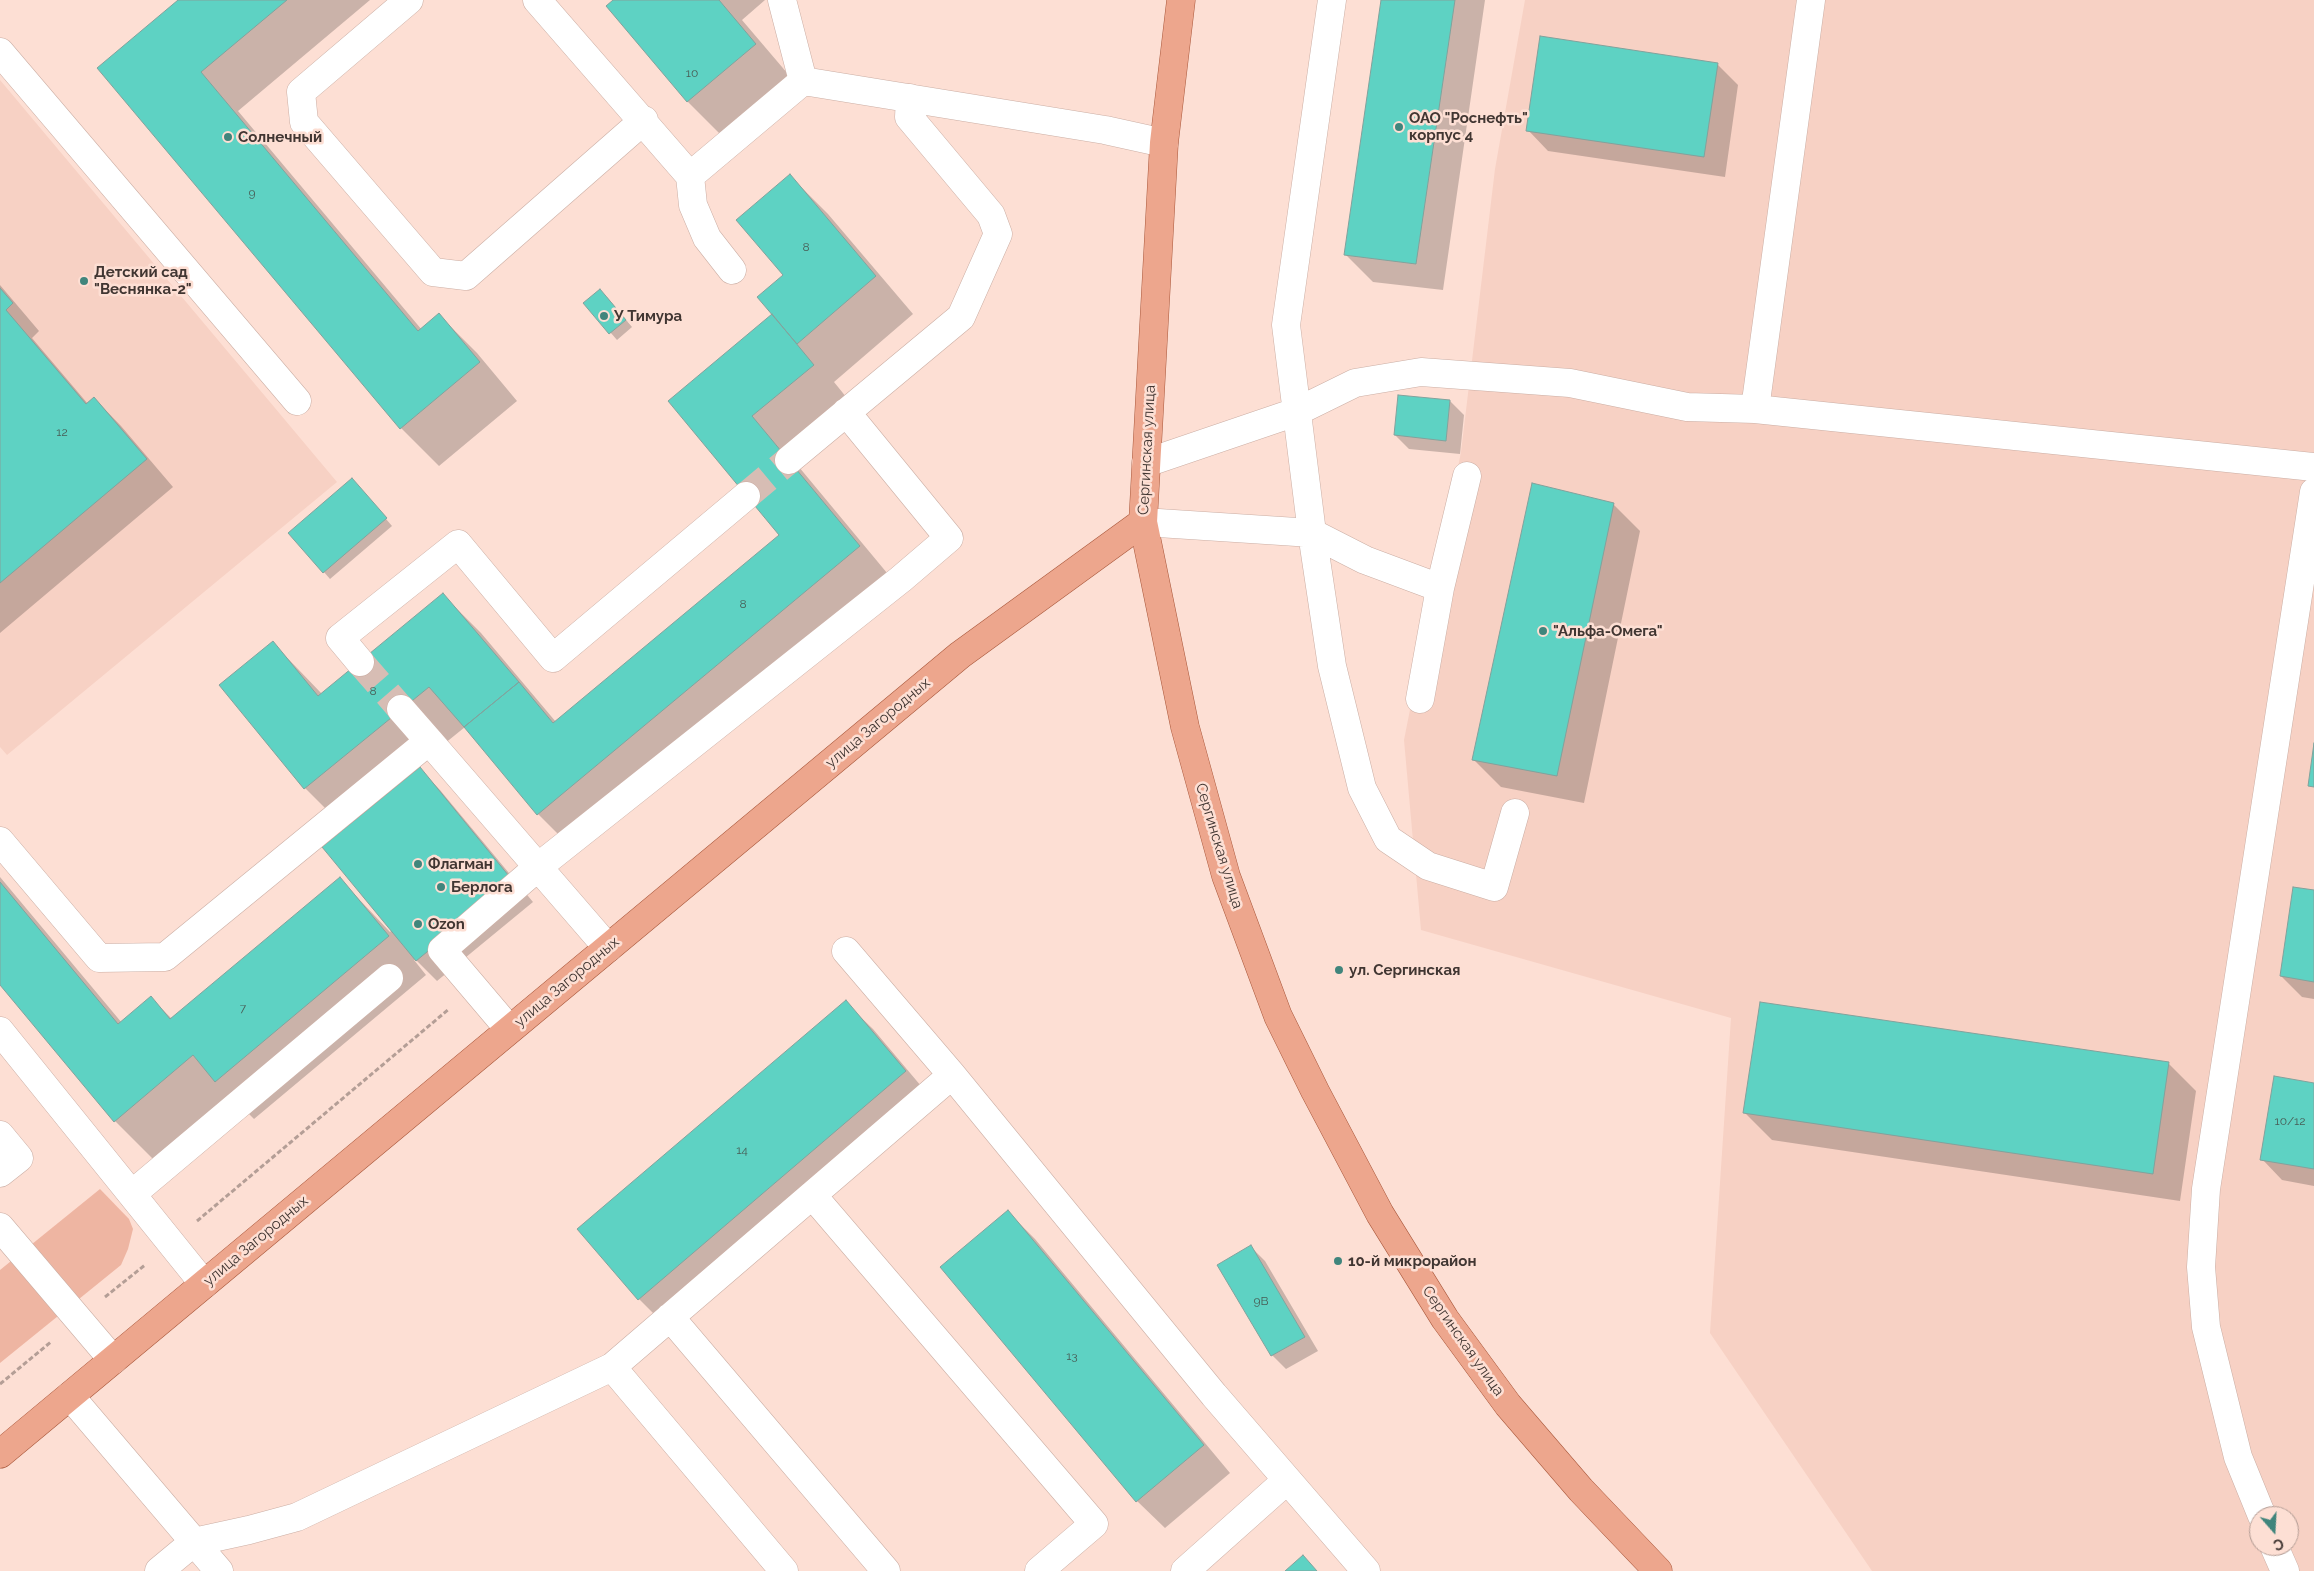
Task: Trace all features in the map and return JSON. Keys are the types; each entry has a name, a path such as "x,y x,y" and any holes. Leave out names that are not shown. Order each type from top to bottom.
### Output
{"main road":[{"name":"Сергинская улица","path":"1181,0 1164,143 1143,522 1185,727 1229,885 1278,1016 1380,1214 1444,1319 1508,1405 1581,1490 1658,1571"},
{"name":"улица Загородных","path":"0,1454 960,655 1143,522"}],"lane":[{"path":"409,0 301,92 304,122 433,272 466,276 644,120"},
{"path":"537,0 644,120 690,176 693,205 707,238 732,270"},
{"path":"782,0 803,80"},
{"path":"1332,0 1286,326 1312,533 1332,666 1362,788 1388,839 1428,866 1494,886 1515,813"},
{"path":"1755,409 1811,0"},
{"path":"0,52 297,401"},
{"path":"690,176 803,80 1095,129 1164,143"},
{"path":"789,460 961,317 998,234 991,216 908,117 910,98"},
{"path":"1146,462 1296,412 1355,383 1421,372 1570,383 1687,407 1755,409 2314,467"},
{"path":"509,1030 442,950 538,867 893,585 949,538 846,412"},
{"path":"1420,699 1440,588 1467,476"},
{"path":"2258,1506 2238,1457 2212,1355 2206,1327 2201,1267 2206,1189 2314,492"},
{"path":"360,662 340,638 458,544 553,658 746,496"},
{"path":"1143,522 1312,533 1365,560 1440,588"},
{"path":"402,710 608,948"},
{"path":"0,841 98,958 165,957 429,741"},
{"path":"846,951 952,1075 1286,1480 1366,1571"},
{"path":"132,1194 389,978"},
{"path":"0,1031 204,1284"},
{"path":"159,1571 194,1542 297,1517 612,1367 952,1075"},
{"path":"0,1135 19,1158 0,1173"},
{"path":"813,1196 1094,1524 1039,1571"},
{"path":"0,1227 113,1360"},
{"path":"670,1317 876,1568"},
{"path":"612,1367 784,1571"},
{"path":"70,1396 219,1571"},
{"path":"1185,1571 1286,1480"},
{"path":"2279,1556 2286,1571"}],"path":[{"path":"0,1384 475,988"}],"shaded area":[{"path":"1525,0 2314,0 2314,1571 1872,1571 1710,1333 1731,1018 1421,930 1404,740 1461,452 1495,169"},
{"name":"Детский сад \"Веснянка-2\"","path":"0,80 337,482 7,755 0,747"},
{"path":"100,1189 129,1219 133,1229 128,1249 121,1265 0,1363 0,1270"}],"building":[{"path":"178,0 287,0 201,72 418,331 439,313 480,362 400,429 97,68"},
{"path":"613,0 719,0 756,44 687,102 606,6"},
{"name":"ОАО \"Роснефть\" корпус 4","path":"1381,0 1455,0 1416,264 1344,255"},
{"path":"1540,36 1718,63 1704,157 1526,131"},
{"path":"790,174 876,276 797,344 757,297 783,275 736,220"},
{"path":"0,288 13,303 6,310 86,404 94,397 147,459 0,583"},
{"path":"600,289 626,320 609,334 583,303"},
{"path":"772,314 814,365 752,416 860,546 537,815 464,727 519,682 553,723 779,535 668,401"},
{"path":"1398,395 1450,400 1446,441 1394,435"},
{"path":"352,478 387,518 323,573 288,533"},
{"name":"\"Альфа-Омега\"","path":"1532,483 1614,503 1557,776 1472,760"},
{"path":"443,593 519,682 464,727 429,687 304,789 219,685 273,641 318,696"},
{"path":"2314,743 2314,787 2308,786"},
{"name":"Флагман","path":"420,767 513,881 416,961 322,847"},
{"path":"340,877 389,936 215,1082 193,1055 114,1122 0,985 0,882 118,1024 151,996 170,1019"},
{"path":"2293,887 2314,890 2314,982 2280,976"},
{"path":"846,1000 906,1071 638,1300 577,1229"},
{"path":"1760,1002 2169,1062 2153,1174 1743,1113"},
{"path":"2274,1076 2314,1083 2314,1169 2260,1160"},
{"path":"1008,1210 1204,1445 1136,1502 940,1267"},
{"path":"1251,1245 1305,1337 1271,1356 1217,1265"},
{"path":"1303,1555 1317,1571 1285,1571"}],"tunnel":[{"path":"746,496 789,460"},
{"path":"360,662 401,709"}],"place":[{"name":"ОАО \"Роснефть\" корпус 4","path":"1399,127"},
{"name":"Солнечный","path":"228,137"},
{"name":"Детский сад \"Веснянка-2\"","path":"84,281"},
{"name":"У Тимура","path":"604,316"},
{"name":"\"Альфа-Омега\"","path":"1543,631"},
{"name":"Флагман","path":"418,864"},
{"name":"Берлога","path":"441,887"},
{"name":"Ozon","path":"418,924"},
{"name":"ул. Сергинская","path":"1339,970"},
{"name":"10-й микрорайон","path":"1338,1261"}]}
